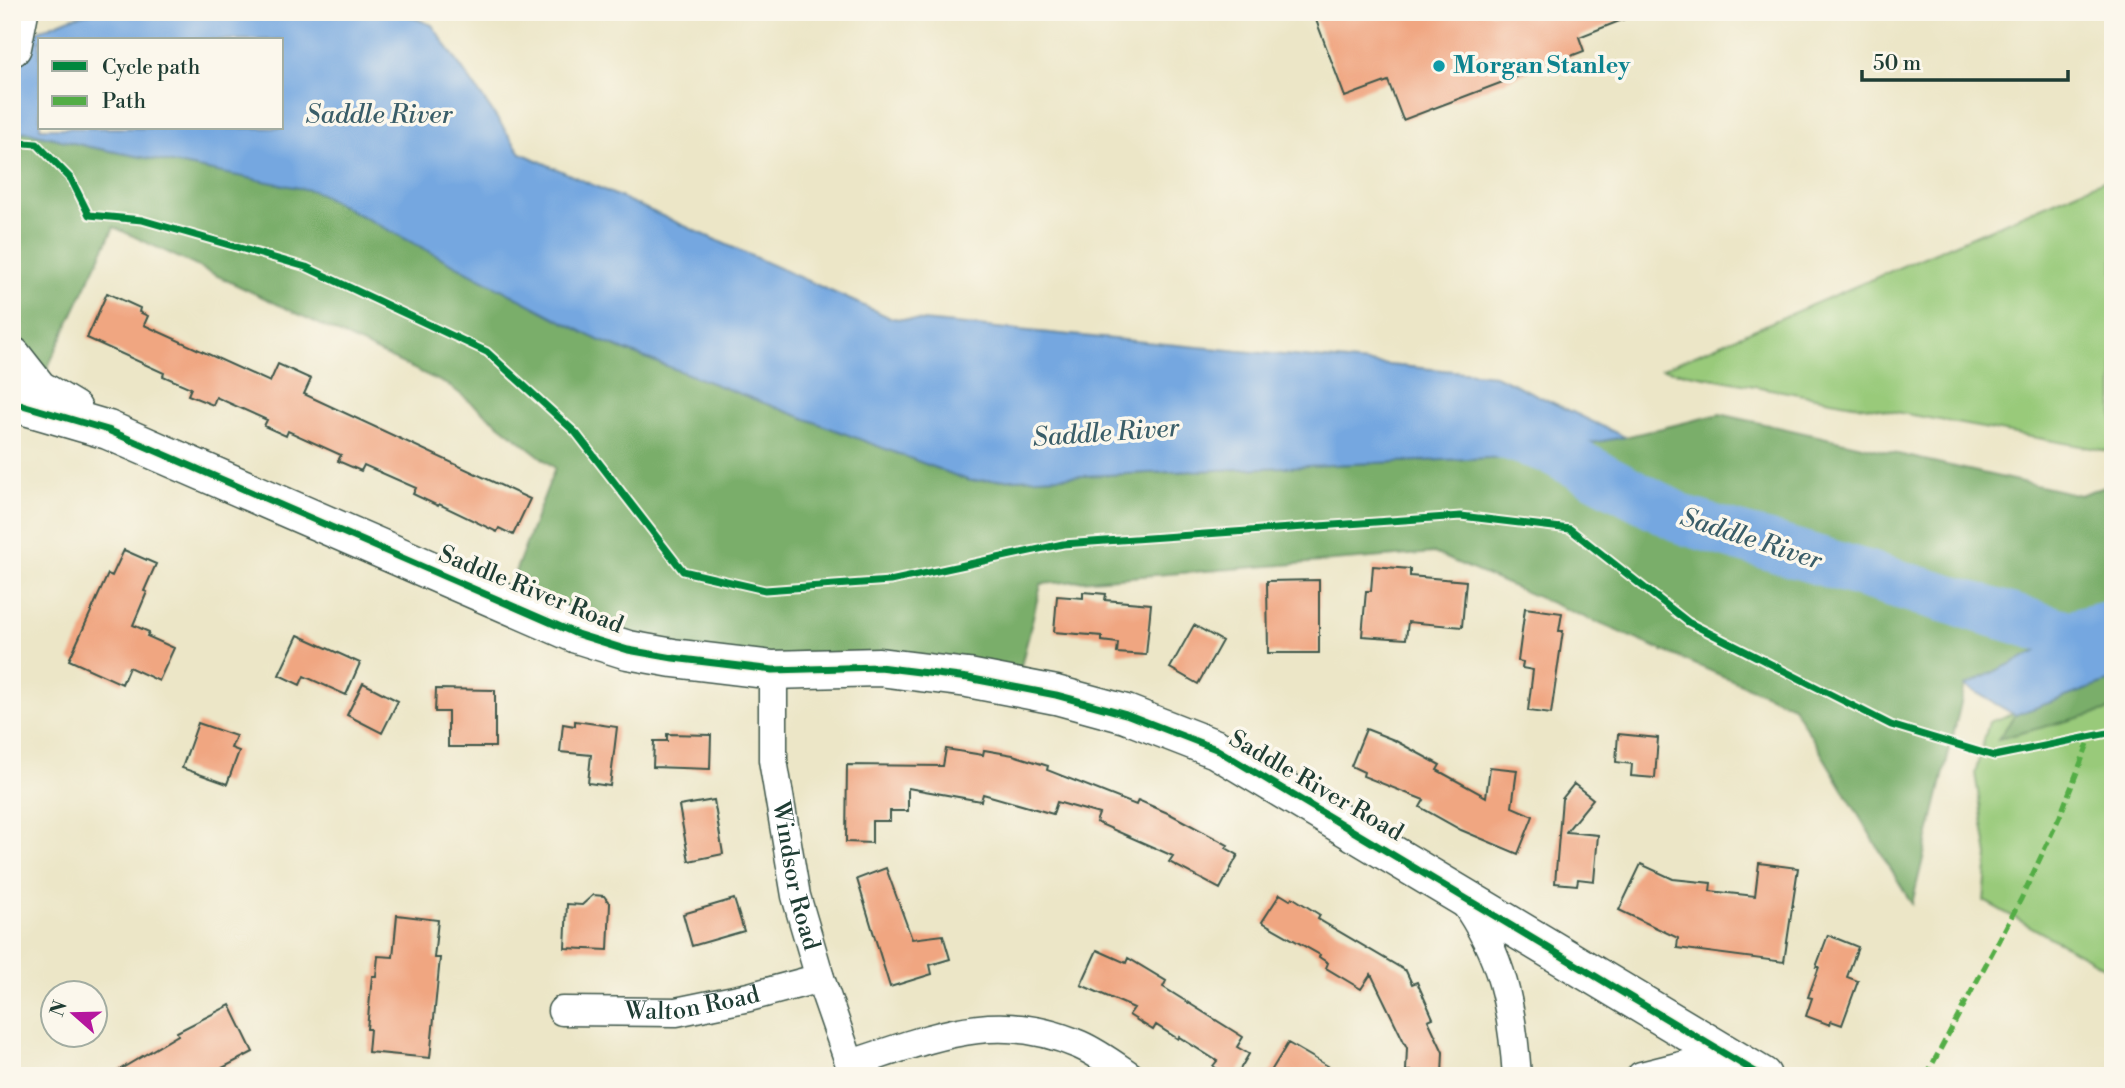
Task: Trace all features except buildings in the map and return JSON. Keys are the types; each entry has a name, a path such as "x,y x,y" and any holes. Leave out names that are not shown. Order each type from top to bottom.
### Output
{"street":[{"path":"12,356 38,388 108,430"},
{"name":"Saddle River Road","path":"12,402 108,430 577,634 628,650 673,659 773,670 879,667 955,676 1056,695 1126,714 1216,749 1748,1067"},
{"name":"Windsor Road","path":"773,670 773,760 796,896 820,978 853,1070"},
{"path":"1456,891 1481,927 1496,960 1508,1000 1515,1039 1517,1076"},
{"name":"Walton Road","path":"562,1011 676,1012 749,997 820,978"},
{"path":"853,1070 940,1036 975,1028 1011,1027 1046,1032 1080,1045 1130,1076"},
{"path":"1640,1076 1693,1063 1748,1067"}],"green space":[{"path":"12,131 29,132 90,147 314,190 598,340 970,481 1511,457 1625,437 1720,414 2080,495 2113,483 2113,614 1965,686 1912,904 1793,706 1434,553 1041,584 1016,687 773,670 504,601 555,468 450,386 114,227 38,388 12,402"},
{"path":"2113,176 2113,452 1662,369"},
{"path":"2113,680 2113,972 1984,901 1988,856 1975,773 1989,722"},
{"path":"2113,680 2113,709 1998,739 2015,715"}],"water":[{"name":"Saddle River","path":"94,12 399,12 432,25 521,153 891,318 1495,375 1625,437 1511,457 970,481 598,340 314,191 90,147 29,132 12,131 12,42 70,18"},
{"path":"2113,614 2113,680 2015,715 1965,686"}],"waterway":[{"name":"Saddle River","path":"1488,429 1551,450 1686,521 2069,635 2113,624"}],"marked path":[{"path":"1926,1076 2021,899 2060,816 2091,736"}],"cycle path":[{"path":"12,142 37,144 71,179 89,215 142,220 306,267 487,352 576,433 683,571 765,590 890,581 1063,544 1461,516 1570,529 1688,622 1891,725 1994,756 2113,732"},
{"path":"12,402 108,430 577,634 628,650 773,670 879,667 968,678 1056,695 1126,714 1216,749 1762,1076"}],"place":[{"name":"Morgan Stanley","path":"1439,66"}]}
